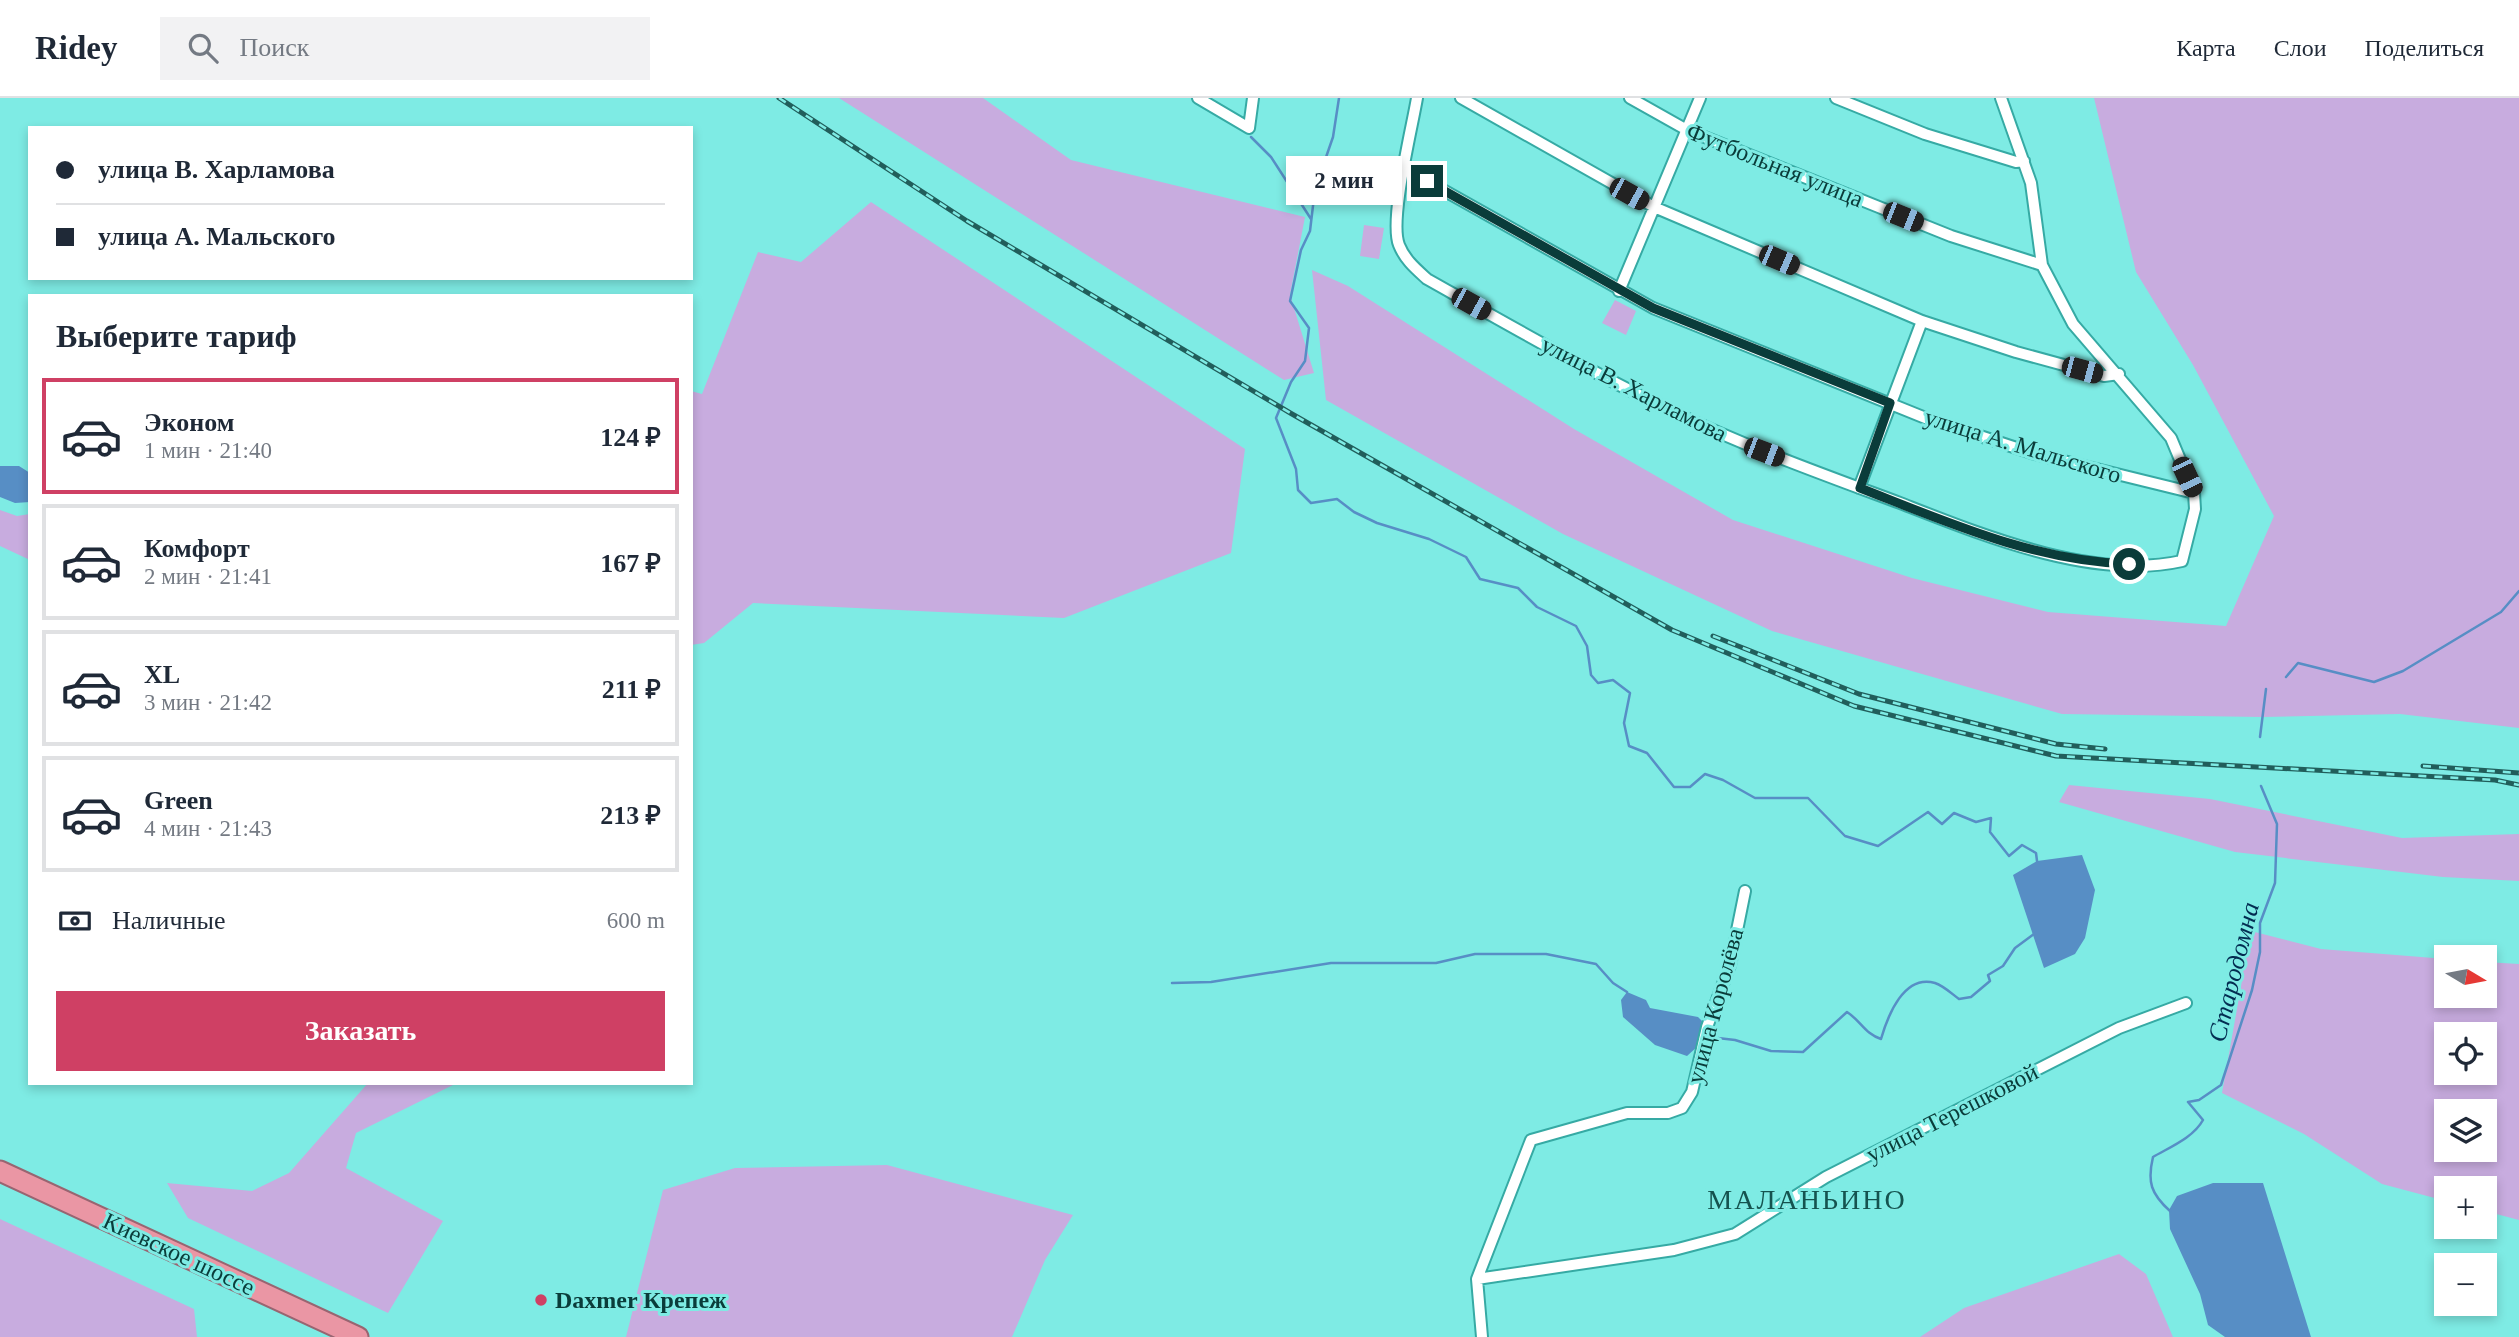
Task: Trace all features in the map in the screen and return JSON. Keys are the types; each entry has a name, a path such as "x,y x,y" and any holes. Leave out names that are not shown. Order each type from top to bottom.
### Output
{"highway":[{"name":"Киевское шоссе","path":"0,1171 358,1337"}],"street":[{"path":"1198,98 1250,128 1253,98"},
{"name":"улица В. Харламова","path":"1417,98 1404,168 1398,242 1406,258 1427,279 1670,411 1764,452 2024,549 2110,563 2168,564 2182,561 2195,509 2194,493"},
{"path":"1461,98 1654,207 1922,321 2016,352 2104,376 2119,374"},
{"name":"Футбольная улица","path":"1630,98 1687,130 1951,236 2042,265"},
{"path":"1619,291 1700,98"},
{"path":"1836,98 1925,134 2016,162 2024,160"},
{"path":"2001,98 2031,183 2042,265 2073,324 2172,438 2194,493"},
{"name":"улица А. Мальского","path":"1404,168 1653,308 1928,419 2035,454 2194,493"},
{"path":"1860,488 1922,321"},
{"name":"улица Королёва","path":"1477,1279 1531,1140 1627,1113 1668,1113 1682,1108 1692,1092 1707,1027 1730,965 1745,891"},
{"name":"улица Терешковой","path":"1477,1279 1674,1250 1735,1234 1825,1177 2119,1028 2186,1003"},
{"path":"1477,1279 1482,1337"}],"shaded area":[{"path":"839,98 983,98 1071,160 1305,217 1290,295 1314,373 1284,380"},
{"path":"2094,98 2519,98 2519,728 2400,714 2262,717 2062,714 1772,631 1563,534 1326,400 1312,270 1348,286 1574,429 1733,520 1912,578 2048,612 2226,626 2274,516 2193,365 2136,272"},
{"path":"871,202 1245,449 1231,553 1064,618 753,603 704,643 693,645 693,392 702,394 758,252 801,262"},
{"path":"1364,225 1384,228 1379,259 1360,256"},
{"path":"1615,300 1636,311 1626,335 1602,323"},
{"path":"0,510 17,516 28,514 28,559 0,546"},
{"path":"2069,785 2210,799 2402,838 2519,834 2519,881 2443,877 2235,852 2059,802"},
{"path":"2243,929 2321,949 2434,958 2434,1008 2497,1008 2497,963 2519,964 2519,1220 2497,1214 2497,1176 2434,1176 2434,1198 2382,1184 2304,1134 2222,1093 2243,975"},
{"path":"366,1085 453,1085 356,1133 346,1168 443,1221 388,1313 188,1218 167,1183 252,1191 289,1173"},
{"path":"887,1165 1073,1215 1045,1260 1012,1337 626,1337 663,1190 735,1168"},
{"path":"0,1219 194,1309 197,1337 0,1337"},
{"path":"2119,1254 2146,1274 2173,1337 1920,1337 1964,1308"}],"water":[{"path":"0,466 19,466 28,472 28,502 15,503 0,497"},
{"path":"2082,855 2095,890 2085,938 2075,954 2044,968 2013,875 2037,861"},
{"path":"1627,992 1646,1000 1650,1008 1698,1017 1702,1021 1698,1046 1687,1056 1655,1045 1623,1017 1621,1000"},
{"path":"2213,1183 2263,1183 2311,1337 2225,1337 2208,1325 2200,1294 2170,1229 2169,1210 2177,1196"}],"waterway":[{"path":"1339,98 1333,137 1315,189 1310,231 1301,250 1290,301 1309,328 1305,361 1291,382 1276,418 1296,469 1298,490 1311,503 1337,499 1354,512 1377,523 1429,539 1466,557 1480,579 1518,588 1537,607 1576,626 1587,646 1591,675 1598,683 1613,680 1630,693 1624,723 1629,746 1647,753 1674,787 1690,787 1705,774 1723,780 1755,798 1808,798 1845,836 1878,846 1928,812 1942,824 1954,813 1976,822 1991,818 1990,832 2009,856 2022,845 2036,853 2037,861"},
{"path":"1251,137 1271,157 1311,219"},
{"path":"2286,677 2298,663 2374,682 2403,671 2501,612 2519,591"},
{"name":"Стародомна","path":"2260,737 2266,689"},
{"name":"Стародомна","path":"2170,1211 2158,1199 2152,1187 2150,1174 2153,1157 2187,1137 2203,1120 2188,1102 2199,1100 2221,1085 2252,990 2260,952 2260,923 2275,883 2277,824 2261,786"},
{"path":"1709,1037 1735,1040 1771,1051 1803,1052 1847,1012 1871,1034 1881,1039 1893,1008 1906,990 1924,982 1935,983 1959,999 1971,997 1990,981 1988,975 2003,966 2015,948 2034,934"},
{"path":"1172,983 1211,982 1331,963 1436,963 1475,954 1546,954 1596,964 1613,983 1627,992"}],"railway":[{"path":"779,98 967,221 1292,414 1672,630 1854,706 2056,756 2495,780 2519,785"},
{"path":"1713,636 1859,694 2056,744 2105,749"},
{"path":"2423,766 2519,773"}],"place":[{"name":"Daxmer Крепеж","path":"541,1300"}],"district":[{"name":"МАЛАНЬИНО","path":"1807,1199"}],"route":[{"path":"1427,181 1653,308 1890,403 1860,488 2024,549 2060,557 2129,564"}]}
